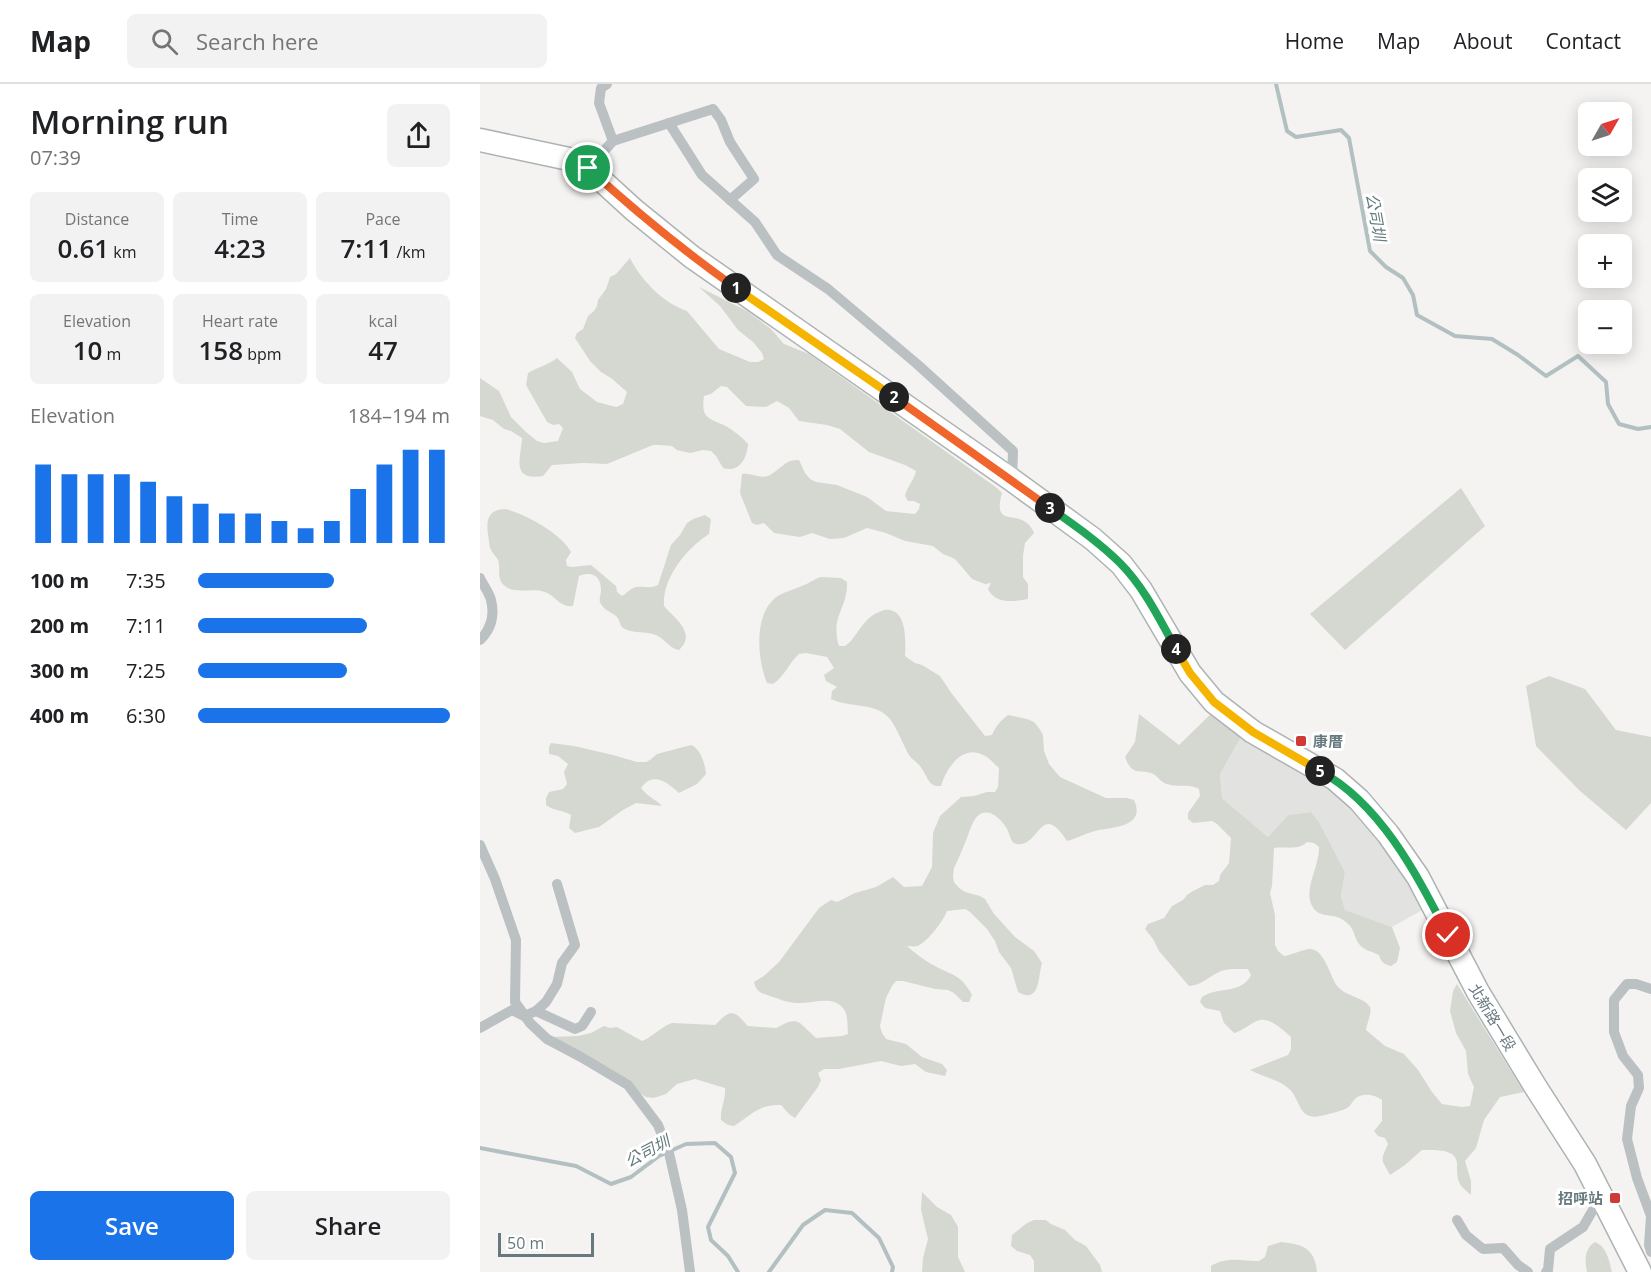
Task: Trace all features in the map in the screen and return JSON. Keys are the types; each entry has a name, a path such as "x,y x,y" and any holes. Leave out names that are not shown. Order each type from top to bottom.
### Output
{"main road":[{"name":"北新路一段","path":"480,140 568,159 588,168 634,210 692,257 1012,480 1093,539 1121,564 1141,590 1190,673 1214,702 1253,732 1335,779 1359,800 1388,834 1418,877 1478,992 1585,1164 1640,1272"}],"street":[{"path":"607,84 601,88 599,103 613,141"},
{"path":"588,168 613,141 713,109 754,179 730,200"},
{"path":"669,123 702,175 755,222 777,255 828,289 917,364 1014,451 1012,480"},
{"path":"480,578 491,599 492,614 489,631 480,640"},
{"path":"480,845 495,879 516,940 515,1002 530,1023 547,1039 628,1085 658,1125 667,1148 682,1210 690,1272"},
{"path":"480,1028 512,1010 524,1016 536,1011 546,1002 557,984 562,963 574,945 557,884"},
{"path":"1651,989 1636,984 1627,984 1614,1000 1614,1032 1623,1056 1638,1075 1639,1088 1631,1106 1627,1140 1637,1178 1651,1216 1651,1252"},
{"path":"536,1011 574,1029 582,1026 591,1012"},
{"path":"1546,1272 1550,1249 1583,1227 1601,1196"},
{"path":"1458,1220 1466,1235 1483,1249 1503,1248 1518,1265 1528,1272"}],"shaded area":[{"path":"630,258 654,290 661,297 687,311 719,349 750,362 764,359 753,342 738,330 720,306 699,287 747,311 771,329 784,344 809,354 997,488 1002,493 1001,512 1023,520 1034,533 1025,543 1023,556 1023,577 1028,584 1028,599 1000,600 988,589 991,583 985,584 972,579 955,559 943,554 933,546 905,541 886,533 867,528 844,538 830,539 812,533 800,537 774,533 764,523 757,525 752,523 740,493 742,474 767,476 787,463 799,460 805,473 816,482 837,485 867,497 886,511 915,514 920,504 908,501 905,496 916,471 869,452 840,429 799,421 789,408 777,401 766,407 746,406 727,387 721,386 711,394 704,396 703,408 709,418 731,429 748,444 744,460 738,467 723,468 711,451 690,453 677,450 672,446 653,445 607,464 552,465 543,476 526,475 520,466 522,438 504,429 493,420 480,416 480,378 499,391 511,417 537,441 544,443 558,441 563,428 559,424 553,425 547,422 526,385 528,373 557,358 572,372 580,389 597,402 616,407 623,404 627,392 590,361 575,338 597,306 610,277 616,274"},
{"path":"1461,488 1485,526 1345,650 1310,614"},
{"path":"505,509 532,520 560,538 571,552 566,560 567,566 591,565 616,586 617,592 622,596 634,588 658,585 671,545 687,523 705,515 711,519 709,534 692,547 678,565 664,595 664,606 685,632 684,644 679,650 656,635 623,628 616,616 601,604 601,585 592,575 579,576 573,606 561,604 545,592 519,591 505,586 500,577 498,560 490,548 487,524 492,513"},
{"path":"821,577 841,578 847,582 847,591 837,627 839,646 845,646 850,642 865,622 875,614 884,610 892,610 897,613 904,626 905,656 940,676 985,736 992,735 998,724 1008,715 1034,722 1043,735 1044,751 1049,764 1060,777 1106,798 1134,800 1137,809 1136,815 1127,824 1095,831 1067,841 1059,830 1046,824 1027,842 1021,844 1013,842 1006,827 997,817 985,813 977,817 954,868 954,882 965,892 985,899 994,914 1015,937 1034,951 1042,963 1035,992 1025,995 1018,992 1011,968 999,952 995,941 970,912 965,909 947,911 939,926 925,941 917,946 907,946 928,962 960,979 972,995 969,1002 963,1002 948,990 896,981 886,998 880,1026 886,1039 906,1044 922,1057 942,1064 947,1070 945,1076 926,1072 915,1064 901,1066 881,1061 839,1069 824,1069 818,1073 821,1080 818,1087 795,1118 781,1105 773,1105 756,1111 734,1126 721,1120 725,1088 695,1079 677,1084 666,1094 653,1098 646,1097 550,1037 578,1036 591,1033 604,1026 617,1027 642,1041 672,1023 715,1025 731,1013 737,1015 748,1026 776,1028 795,1021 816,1038 848,1034 846,1013 837,1003 832,1001 787,1002 759,992 754,982 779,962 819,908 831,900 837,902 855,893 876,887 893,877 904,887 922,886 932,867 933,833 940,816 961,797 995,792 998,787 999,768 987,757 975,752 962,755 956,760 941,786 933,785 921,767 909,755 889,718 869,707 846,704 831,699 832,691 837,687 826,681 824,675 834,668 827,657 799,654 777,681 773,684 767,683 759,649 764,613 778,596"},
{"path":"1549,676 1585,689 1616,730 1651,737 1651,803 1626,830 1579,790 1536,746 1526,686"},
{"path":"1220,705 1248,725 1220,774 1222,798 1268,837 1288,815 1311,812 1319,822 1345,872 1341,896 1345,910 1392,927 1400,948 1397,962 1391,966 1386,964 1379,955 1357,942 1352,929 1344,921 1315,910 1309,896 1319,847 1307,842 1295,847 1274,848 1270,893 1275,915 1275,945 1278,951 1284,956 1309,949 1316,951 1324,960 1338,987 1364,1001 1370,1007 1366,1030 1385,1046 1404,1054 1442,1104 1462,1107 1470,1106 1474,1087 1468,1074 1466,1051 1456,1033 1450,1011 1453,991 1457,984 1524,1092 1500,1097 1484,1120 1476,1148 1465,1161 1471,1181 1471,1195 1459,1182 1454,1155 1444,1151 1422,1150 1390,1175 1383,1160 1388,1144 1385,1138 1378,1136 1374,1131 1382,1121 1382,1100 1379,1098 1363,1095 1356,1098 1345,1109 1320,1116 1309,1116 1302,1111 1294,1095 1285,1086 1250,1070 1288,1055 1291,1049 1291,1037 1277,1026 1264,1020 1257,1021 1234,1033 1224,1023 1220,1011 1205,1008 1200,1002 1202,997 1208,994 1235,988 1247,981 1251,975 1248,969 1222,971 1200,983 1189,986 1159,951 1145,929 1148,924 1164,918 1172,906 1193,891 1219,881 1220,875 1229,863 1231,838 1212,821 1193,823 1188,819 1188,813 1200,796 1199,789 1162,782 1155,775 1135,770 1128,764 1125,757 1135,742 1139,714 1179,745"},
{"path":"1248,725 1355,790 1433,904 1392,927 1345,910 1341,896 1345,872 1319,822 1311,812 1288,815 1268,837 1222,798 1220,774"},
{"path":"551,743 574,746 637,762 646,762 657,754 691,745 700,753 706,774 697,784 679,793 665,782 650,780 641,788 662,806 636,803 599,827 575,833 569,828 571,815 546,805 549,792 563,789 567,784 564,772 568,764 558,756 549,754"},
{"path":"922,1192 937,1207 951,1215 958,1227 958,1257 965,1272 922,1272 928,1239 921,1210"},
{"path":"1034,1220 1046,1220 1065,1230 1075,1240 1086,1246 1100,1265 1102,1272 1034,1272 1034,1261 1030,1255 1017,1251 1011,1246 1012,1235"},
{"path":"1281,1242 1301,1246 1310,1252 1317,1272 1211,1272 1211,1266 1223,1261 1259,1261 1265,1257 1268,1246"},
{"path":"1595,1242 1605,1251 1612,1272 1587,1272 1587,1251"}],"waterway":[{"name":"公司圳","path":"1276,84 1287,131 1296,137 1341,130 1349,138 1370,251 1386,267 1403,278 1413,295 1417,315 1455,336 1492,339 1546,376 1578,356 1606,382 1608,404 1619,424 1638,429 1651,427"},
{"name":"公司圳","path":"480,1148 576,1166 611,1184 631,1177 659,1156 686,1144 715,1143 731,1157 735,1173 708,1227 711,1240 728,1256 738,1272"},
{"name":"公司圳","path":"769,1272 803,1225 825,1210 852,1213 879,1238 893,1267 892,1272"}],"place":[{"name":"康厝","path":"1301,741"},
{"name":"招呼站","path":"1615,1198"}],"route":[{"path":"588,168 634,210 692,257 1093,539 1121,564 1141,590 1190,673 1214,702 1253,732 1335,779 1359,800 1388,834 1418,877 1448,935"}]}
